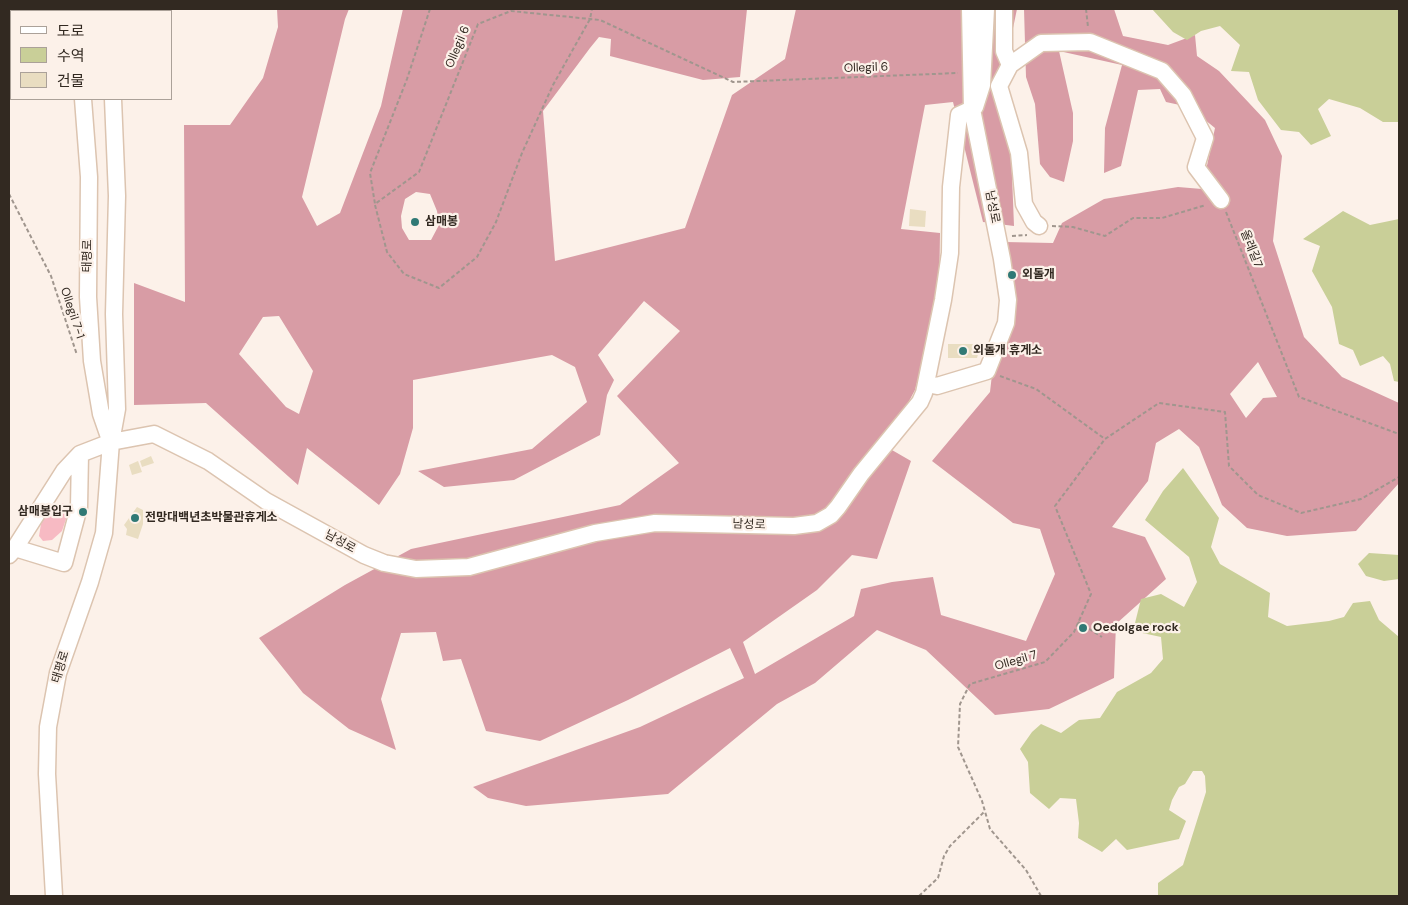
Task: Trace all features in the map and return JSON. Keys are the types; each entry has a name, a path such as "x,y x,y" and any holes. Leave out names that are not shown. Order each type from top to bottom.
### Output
{"street":[{"name":"남성로","path":"80,454 111,442 154,434 208,461 272,504 364,556 408,568 456,569 469,567 595,533 655,523 794,526 817,523 831,515 838,507 861,474 920,402 927,384 928,366 943,300 950,253 952,187 966,112 970,72 970,9"},
{"path":"966,112 974,109 982,85 986,9"},
{"path":"1004,9 1004,51 1010,65"},
{"path":"1033,231 1034,222 1024,204 1019,152 1000,86 1010,65 1041,43 1090,42 1162,71 1183,95 1205,138 1196,167 1221,200"},
{"name":"태평로","path":"83,100 90,177 88,297 92,361 101,414 111,442"},
{"name":"태평로","path":"54,896 47,774 48,727 58,673 90,582 104,533 111,442 117,409 114,314 117,196 113,100"},
{"name":"남성로","path":"966,112 1002,259 1008,300 1006,323 987,371"},
{"path":"927,384 937,386 987,371"},
{"path":"80,454 79,507 64,563 12,551 64,471 80,454"}],"path":[{"path":"430,9 407,80 370,173 375,204 387,252 404,274 439,288 477,257 496,222 522,153 553,85 590,19 592,9"},
{"path":"1086,9 1090,42"},
{"name":"Ollegil 6","path":"375,204 419,172 478,24 511,10 600,20 733,82 970,72"},
{"name":"Ollegil 7-1","path":"9,194 51,276 79,361"},
{"path":"1033,231 1073,227 1105,236 1133,218 1162,218 1221,200"},
{"name":"올레길7","path":"1221,200 1299,397 1399,434"},
{"path":"987,371 1036,389 1105,439 1160,403 1225,412 1229,466 1258,495 1301,513 1362,499 1399,477"},
{"name":"Ollegil 7","path":"1041,896 1026,870 990,829 985,811 958,747 960,704 970,684 1045,662 1074,632 1091,594 1055,506 1105,439"},
{"path":"1078,622 1102,637"},
{"path":"919,896 938,878 944,856 950,846 985,811"}],"shaded area":[{"path":"277,9 349,9 302,197 317,226 340,213 381,106 403,9 747,9 740,77 703,80 610,56 611,39 599,37 590,48 543,111 555,261 685,228 732,95 785,59 796,9 1017,9 1002,81 1011,150 1014,226 983,222 953,102 925,105 901,229 940,233 939,299 915,390 885,446 911,461 877,559 852,555 817,590 743,642 755,674 854,616 861,589 892,582 933,577 941,615 1026,641 1055,574 1040,529 1013,523 932,461 990,392 994,357 1015,306 1005,242 1053,243 1062,223 1104,199 1178,187 1202,189 1215,128 1189,107 1166,102 1160,89 1138,90 1121,166 1104,173 1105,128 1122,65 1059,51 1073,113 1073,141 1064,182 1050,177 1040,164 1035,104 1026,77 1024,9 1114,9 1123,36 1168,45 1195,35 1197,56 1219,71 1265,120 1282,156 1273,241 1304,337 1342,377 1399,403 1399,483 1356,531 1287,536 1247,528 1222,505 1199,447 1179,429 1156,443 1148,481 1112,527 1145,537 1166,579 1116,624 1114,678 1049,709 995,715 926,650 877,630 815,683 777,704 668,794 526,806 488,798 473,787 640,727 744,678 730,648 628,700 540,741 486,731 461,659 443,661 436,632 401,633 381,699 396,750 349,729 303,693 259,638 345,585 411,549 620,505 679,463 617,396 680,331 644,301 598,355 614,380 607,395 600,435 514,480 444,487 418,471 532,449 587,402 575,367 552,355 413,380 413,428 400,474 379,505 307,448 298,485 206,403 134,405 134,283 185,302 184,125 230,125 263,78 278,27","holes":["416,192 430,194 437,211 439,225 431,240 409,240 402,228 401,216 405,199","279,316 313,371 299,414 286,407 239,354 263,317","1258,362 1277,397 1263,398 1246,418 1230,394"]},
{"path":"62,503 66,505 67,516 62,531 52,540 43,541 39,536 41,524 48,511"}],"water":[{"path":"1152,9 1399,9 1399,122 1383,122 1360,108 1329,99 1318,109 1331,136 1311,145 1299,132 1281,130 1258,100 1249,72 1231,71 1240,45 1220,26 1201,31 1187,40 1173,32"},
{"path":"1343,211 1370,225 1399,219 1399,382 1394,381 1390,364 1383,356 1360,366 1353,350 1339,344 1332,307 1312,271 1320,246 1303,239"},
{"path":"1183,468 1219,518 1211,547 1220,564 1270,593 1268,617 1287,626 1329,621 1344,617 1353,603 1370,601 1379,620 1399,637 1399,896 1158,896 1158,883 1183,865 1206,792 1205,776 1202,771 1193,771 1185,784 1179,787 1172,800 1169,810 1186,821 1179,839 1127,850 1116,839 1102,852 1078,838 1079,823 1076,799 1060,798 1049,809 1030,793 1028,762 1020,749 1032,732 1041,724 1061,733 1079,720 1100,718 1117,692 1151,673 1163,659 1161,637 1133,631 1141,599 1161,594 1184,607 1197,582 1189,557 1145,520 1163,491"},
{"path":"1369,553 1399,555 1399,579 1384,581 1366,576 1358,564"}],"building":[{"path":"910,209 926,211 925,227 909,226"},
{"name":"외돌개 휴게소","path":"948,344 981,344 977,358 948,358"},
{"path":"151,456 154,463 142,467 140,461"},
{"path":"138,461 142,472 132,475 129,465"},
{"name":"전망대백년초박물관휴게소","path":"137,507 143,510 143,524 138,539 126,535 127,529 124,525"}],"place":[{"name":"삼매봉","path":"415,222"},
{"name":"외돌개","path":"1012,275"},
{"name":"외돌개 휴게소","path":"963,351"},
{"name":"삼매봉입구","path":"83,512"},
{"name":"전망대백년초박물관휴게소","path":"135,518"},
{"name":"Oedolgae rock","path":"1083,628"}]}
